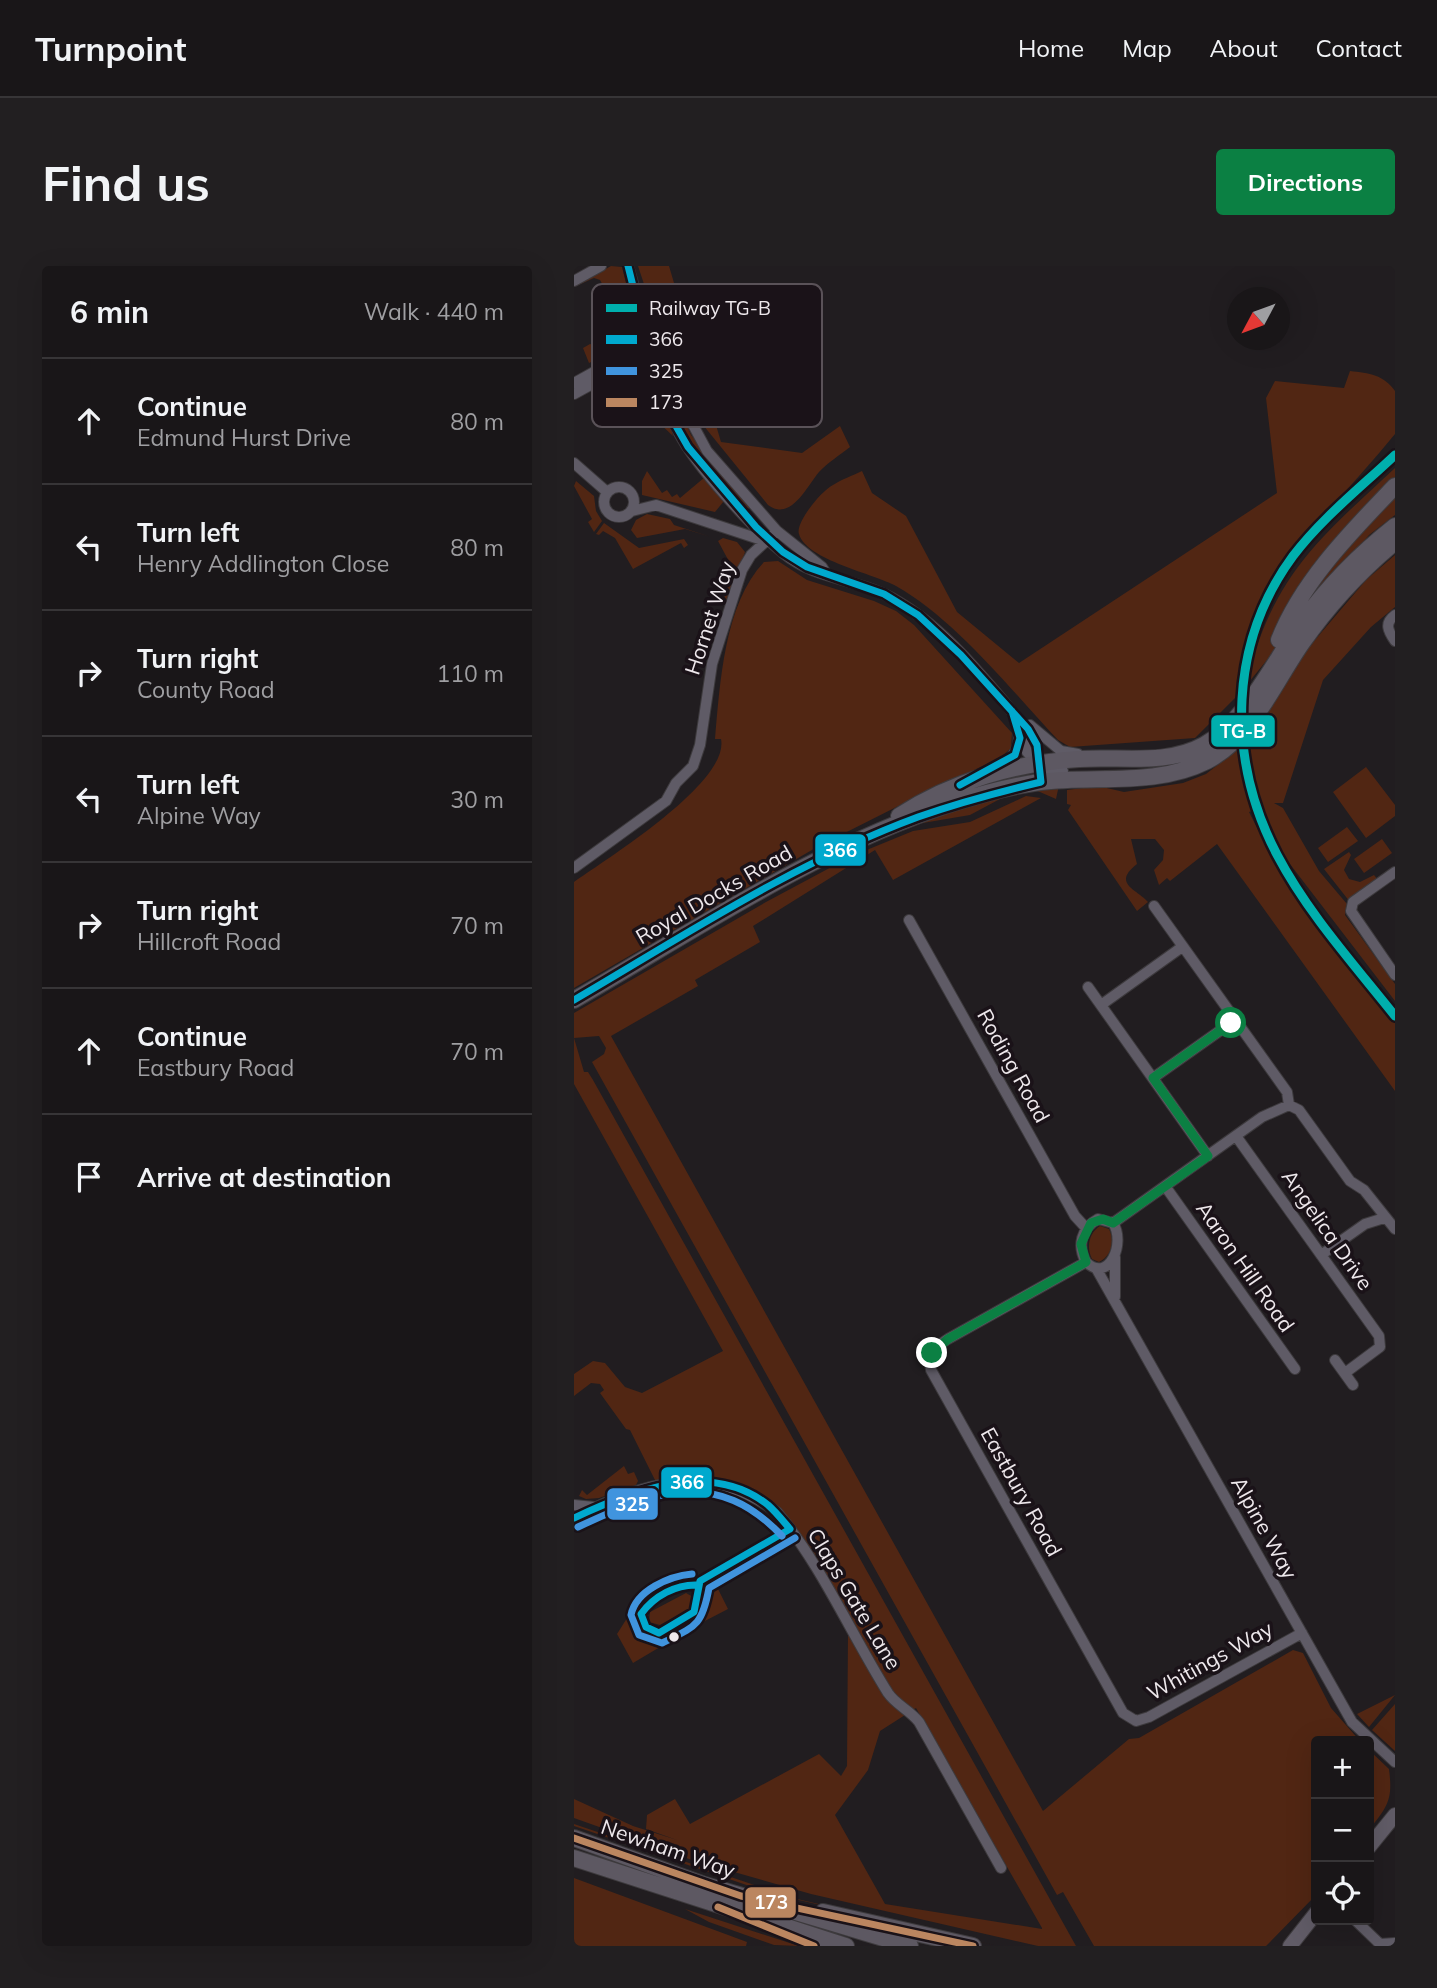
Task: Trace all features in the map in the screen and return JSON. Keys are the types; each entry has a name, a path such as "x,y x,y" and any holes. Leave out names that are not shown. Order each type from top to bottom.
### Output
{"highway":[{"path":"1266,673 1281,635 1303,596 1365,517 1395,486"},
{"name":"Royal Docks Road","path":"574,1000 771,886 876,831 918,804 972,780 1038,763 1117,757 1171,758 1207,744 1226,730 1241,712 1266,673 1328,590 1395,526"},
{"name":"Royal Docks Road","path":"876,831 953,803 1041,782 1157,777 1206,761 1234,740 1253,719 1327,611 1395,542"},
{"path":"1063,771 1107,768 1176,772"},
{"name":"Newham Way","path":"574,1838 741,1896 910,1946"},
{"name":"Newham Way","path":"574,1858 736,1913 846,1946"},
{"path":"741,1896 973,1946"},
{"path":"736,1913 814,1946"}],"main road":[{"path":"1374,1841 1395,1815"},
{"path":"1290,1946 1311,1919"}],"street":[{"path":"574,281 601,266"},
{"path":"628,266 632,284"},
{"path":"574,383 592,373"},
{"path":"574,394 592,384"},
{"path":"678,427 684,440 795,562 817,575 827,575 882,593 916,614 957,650 1034,738 1041,782"},
{"path":"693,427 770,537"},
{"path":"574,463 607,492"},
{"path":"632,511 633,497 627,489 614,487 607,492 603,501 609,514 622,517 632,511 656,505 770,537"},
{"name":"Hornet Way","path":"574,868 666,801 676,783 693,766 701,745 707,692 718,643 742,570 770,537"},
{"path":"1395,615 1389,621 1388,628 1395,641"},
{"path":"1012,711 1027,752 1045,772 1063,771"},
{"path":"1012,711 1061,751 1117,757"},
{"path":"972,780 1012,758 1020,743 1019,732"},
{"path":"1395,888 1391,875 1351,905 1353,916 1395,975"},
{"path":"1154,906 1287,1092 1289,1105"},
{"name":"Roding Road","path":"909,920 1070,1207 1086,1228"},
{"path":"1101,1004 1182,947"},
{"path":"1088,987 1208,1156"},
{"path":"1153,1078 1235,1020"},
{"path":"1086,1228 1098,1219 1113,1223 1270,1112 1289,1105 1299,1110 1350,1181 1364,1190 1384,1218 1395,1228"},
{"name":"Angelica Drive","path":"1236,1136 1381,1342 1380,1348 1345,1373"},
{"name":"Aaron Hill Road","path":"1165,1186 1295,1369"},
{"path":"1309,1261 1365,1224 1384,1218"},
{"name":"Alpine Way","path":"1113,1223 1118,1235 1115,1301"},
{"name":"Alpine Way","path":"1086,1228 1081,1244 1091,1265 1115,1301 1352,1722 1395,1762"},
{"path":"1091,1265 1104,1267 1115,1258"},
{"name":"Eastbury Road","path":"1091,1265 1007,1306 937,1346 929,1361 931,1370 1123,1713 1136,1721"},
{"path":"1335,1360 1353,1385"},
{"name":"Claps Gate Lane","path":"574,1518 647,1486 685,1480 730,1488 762,1502 777,1513 839,1607 890,1696 911,1712 919,1723 1001,1868"},
{"name":"Claps Gate Lane","path":"574,1505 594,1507"},
{"name":"Whitings Way","path":"1136,1721 1301,1633"},
{"path":"1360,1925 1380,1944 1395,1943"}],"shaded area":[{"path":"611,266 622,267 626,284 602,284 594,278 574,287"},
{"path":"638,266 669,266 674,284 644,284"},
{"path":"590,344 592,362 589,363 583,348"},
{"path":"1350,371 1376,376 1386,381 1395,391 1395,434 1287,562 1253,620 1242,652 1254,655 1265,624 1279,597 1311,551 1349,510 1395,468 1395,515 1369,535 1240,693 1195,738 1070,747 1058,740 982,657 940,617 896,586 827,559 804,543 799,534 805,515 828,488 862,471 872,493 906,516 957,612 1019,663 1277,493 1266,398 1275,381 1344,388"},
{"path":"840,426 850,447 822,469 791,506 776,509 768,505 705,427 717,427 721,442 802,453"},
{"path":"663,427 670,427 673,436"},
{"path":"684,427 687,427 691,435 750,507 748,509 697,451"},
{"path":"647,471 662,493 667,490 672,497 677,494 680,498 705,477 724,501 715,512 642,495 642,481"},
{"path":"576,481 594,496 596,511 602,521 594,532 588,522 592,519 574,486"},
{"path":"647,514 670,519 674,525 711,537 685,529 637,538 631,530 636,520"},
{"path":"604,523 639,548 684,539 688,545 684,548 681,543 633,569 615,538 603,531 599,535 596,534"},
{"path":"723,538 737,542 745,552 727,604 723,603 732,567 718,541"},
{"path":"1395,555 1395,607 1371,627 1323,680 1283,803 1274,803 1283,808 1319,871 1347,904 1345,915 1395,984 1395,1001 1283,855 1261,808 1249,812 1280,873 1395,1021 1395,1091 1217,844 1170,881 1167,878 1159,885 1154,870 1163,860 1164,850 1155,839 1131,839 1137,864 1126,877 1126,882 1148,902 1137,911 1068,810 1071,805 1067,804 1067,790 1098,786 1124,792 1183,783 1206,774 1243,745 1303,654 1366,580"},
{"path":"778,561 807,580 874,601 896,611 914,625 1012,733 1011,748 999,759 940,785 817,847 574,988 574,882 664,818 707,776 719,757 721,739 715,739 719,694 732,622 751,579 764,562"},
{"path":"1366,767 1395,805 1395,816 1366,838 1333,792"},
{"path":"1059,785 1056,799 1033,789 1040,788"},
{"path":"1010,793 970,815 911,825 965,805"},
{"path":"1026,796 1041,798 893,880 875,850 753,926 760,942 695,980 698,986 611,1036 1043,1811 1129,1739 1139,1738 1293,1650 1303,1653 1331,1708 1356,1736 1311,1736 1311,1900 1266,1946 1094,1946 1063,1892 1057,1895 592,1062 604,1054 606,1048 599,1036 574,1038 574,1013 766,902 852,856 913,831 970,822"},
{"path":"1347,827 1358,841 1328,862 1318,848"},
{"path":"1382,839 1392,853 1364,873 1354,859"},
{"path":"1349,852 1351,855 1344,870 1349,879 1360,882 1374,875 1378,880 1350,902 1324,869"},
{"path":"574,1038 584,1072 588,1072 593,1080 1076,1946 1038,1946 811,1894 692,1860 574,1818 574,1799 633,1826 677,1840 646,1829 647,1815 675,1799 690,1824 819,1754 841,1776 847,1766 848,1633 792,1525 757,1495 717,1479 696,1477 655,1480 630,1430 626,1429 600,1393 604,1390 600,1384 591,1383 574,1396 574,1374 593,1361 605,1363 625,1387 642,1393 723,1351 574,1084","holes":["916,1708 1042,1929 885,1904 835,1815 868,1770 880,1731"]},
{"path":"1100,1226 1109,1229 1112,1243 1107,1256 1099,1262 1092,1259 1089,1245 1093,1232"},
{"path":"624,1466 628,1474 634,1472 638,1481 636,1485 599,1498 586,1499 579,1496 582,1490 587,1495"},
{"path":"715,1574 724,1578 715,1583 728,1609 701,1623 698,1617 705,1588"},
{"path":"686,1593 693,1597 689,1609 660,1625 649,1622 650,1612"},
{"path":"629,1615 638,1632 645,1638 657,1641 660,1647 633,1663 617,1634"},
{"path":"1395,1695 1369,1727 1357,1714"},
{"path":"1395,1704 1395,1751 1372,1730"},
{"path":"1374,1755 1389,1769 1390,1788 1385,1808 1374,1823"},
{"path":"574,1824 793,1898 998,1946 773,1894"},
{"path":"574,1878 747,1942 746,1946 574,1946"},
{"path":"685,1909 799,1946 774,1945 709,1922"}],"rail line":[{"name":"TG-B","path":"1395,455 1316,529 1282,572 1264,606 1251,642 1242,699 1243,748 1252,792 1267,833 1286,871 1310,908 1395,1016"}],"transit line":[{"name":"366","path":"628,266 632,284"},
{"name":"366","path":"574,1000 699,925 828,855 918,817 1041,782 1037,745 1028,729 961,655 918,615 884,594 807,567 783,552 756,527 688,447 677,427"},
{"name":"366","path":"960,785 1015,755 1020,738 1012,711"},
{"name":"366","path":"574,1518 646,1490 696,1482 721,1484 745,1491 768,1505 790,1529"},
{"name":"325","path":"578,1527 606,1514 659,1496 684,1492 709,1493 734,1500 758,1514 782,1536"},
{"name":"366","path":"698,1585 674,1589 652,1602 641,1614 646,1627 659,1633 694,1612 700,1581 790,1529"},
{"name":"325","path":"692,1574 664,1581 640,1598 631,1615 639,1635 662,1643 690,1628 700,1618 709,1588 795,1538"},
{"name":"173","path":"574,1838 741,1896 973,1946"},
{"name":"173","path":"718,1907 814,1946"}],"route":[{"path":"932,1353 948,1339 1086,1262 1081,1250 1082,1236 1091,1223 1103,1219 1113,1223 1208,1156 1153,1078 1231,1023"}]}
